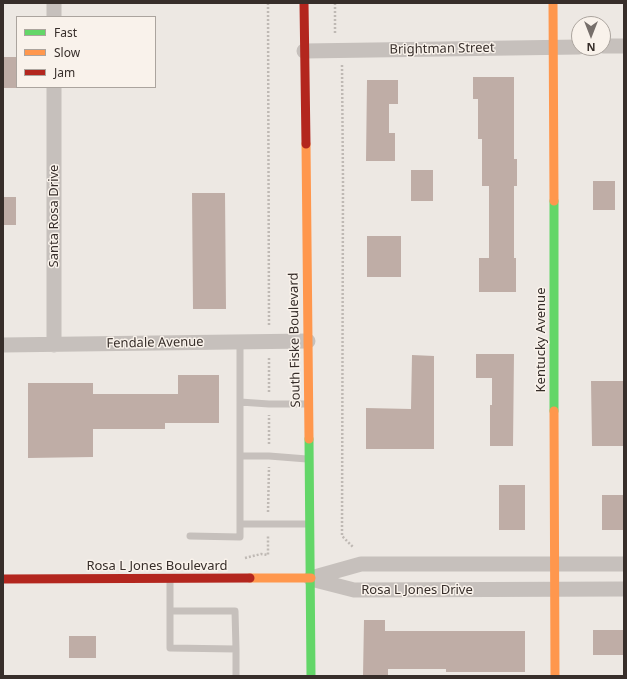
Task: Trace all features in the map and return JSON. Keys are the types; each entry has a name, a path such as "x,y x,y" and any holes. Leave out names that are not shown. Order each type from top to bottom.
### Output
{"street":[{"path":"54,3 54,16"},
{"name":"South Fiske Boulevard","path":"304,3 310,524 310,676"},
{"name":"Kentucky Avenue","path":"553,3 556,676"},
{"path":"611,46 624,46"},
{"name":"Brightman Street","path":"304,51 571,47"},
{"name":"Santa Rosa Drive","path":"54,88 54,345"},
{"name":"Fendale Avenue","path":"3,345 308,341"},
{"name":"Rosa L Jones Drive","path":"310,578 361,564 624,564"},
{"name":"Rosa L Jones Drive","path":"310,578 354,590 624,589"},
{"name":"Rosa L Jones Boulevard","path":"3,579 310,578"}],"lane":[{"path":"190,536 240,537 240,342"},
{"path":"240,402 308,404"},
{"path":"240,456 269,456 309,459"},
{"path":"240,524 310,524"},
{"path":"170,578 170,648 236,649"},
{"path":"170,611 236,612 236,676"}],"path":[{"path":"268,3 269,327"},
{"path":"335,3 335,36 342,63 342,536 354,548"},
{"path":"243,558 261,554 268,555 269,354"}],"building":[{"path":"3,57 16,57 16,88 3,88"},
{"path":"473,77 514,77 514,159 517,159 517,186 514,186 514,258 516,258 516,292 479,292 479,258 489,258 489,186 482,186 482,139 478,139 478,99 473,99"},
{"path":"367,80 398,80 398,104 389,104 389,133 395,133 395,161 366,161"},
{"path":"411,170 433,170 433,201 411,201"},
{"path":"593,181 615,181 615,210 593,210"},
{"path":"192,193 225,193 226,309 193,309"},
{"path":"3,197 16,197 16,225 3,225"},
{"path":"367,236 401,236 401,277 367,277"},
{"path":"476,354 514,354 513,446 490,446 490,405 492,405 492,378 476,378"},
{"path":"412,355 434,356 434,449 366,449 366,408 411,409"},
{"path":"178,375 219,375 219,423 165,423 165,429 93,429 93,457 28,458 28,383 93,383 93,394 178,394"},
{"path":"591,381 624,381 624,446 592,446"},
{"path":"499,485 525,485 525,530 499,530"},
{"path":"602,495 624,495 624,530 602,530"},
{"path":"364,620 385,620 385,631 525,631 525,672 446,672 446,669 388,669 388,676 363,676"},
{"path":"593,630 624,630 624,655 593,655"},
{"path":"69,636 96,636 96,658 69,658"}],"traffic: fast":[{"path":"554,201 554,411"},
{"path":"309,439 311,676"}],"traffic: slow":[{"path":"553,3 554,201"},
{"path":"306,144 309,439"},
{"path":"554,411 555,676"},
{"path":"250,578 311,578"}],"traffic: jam":[{"path":"304,3 306,144"},
{"path":"3,579 250,578"}]}
